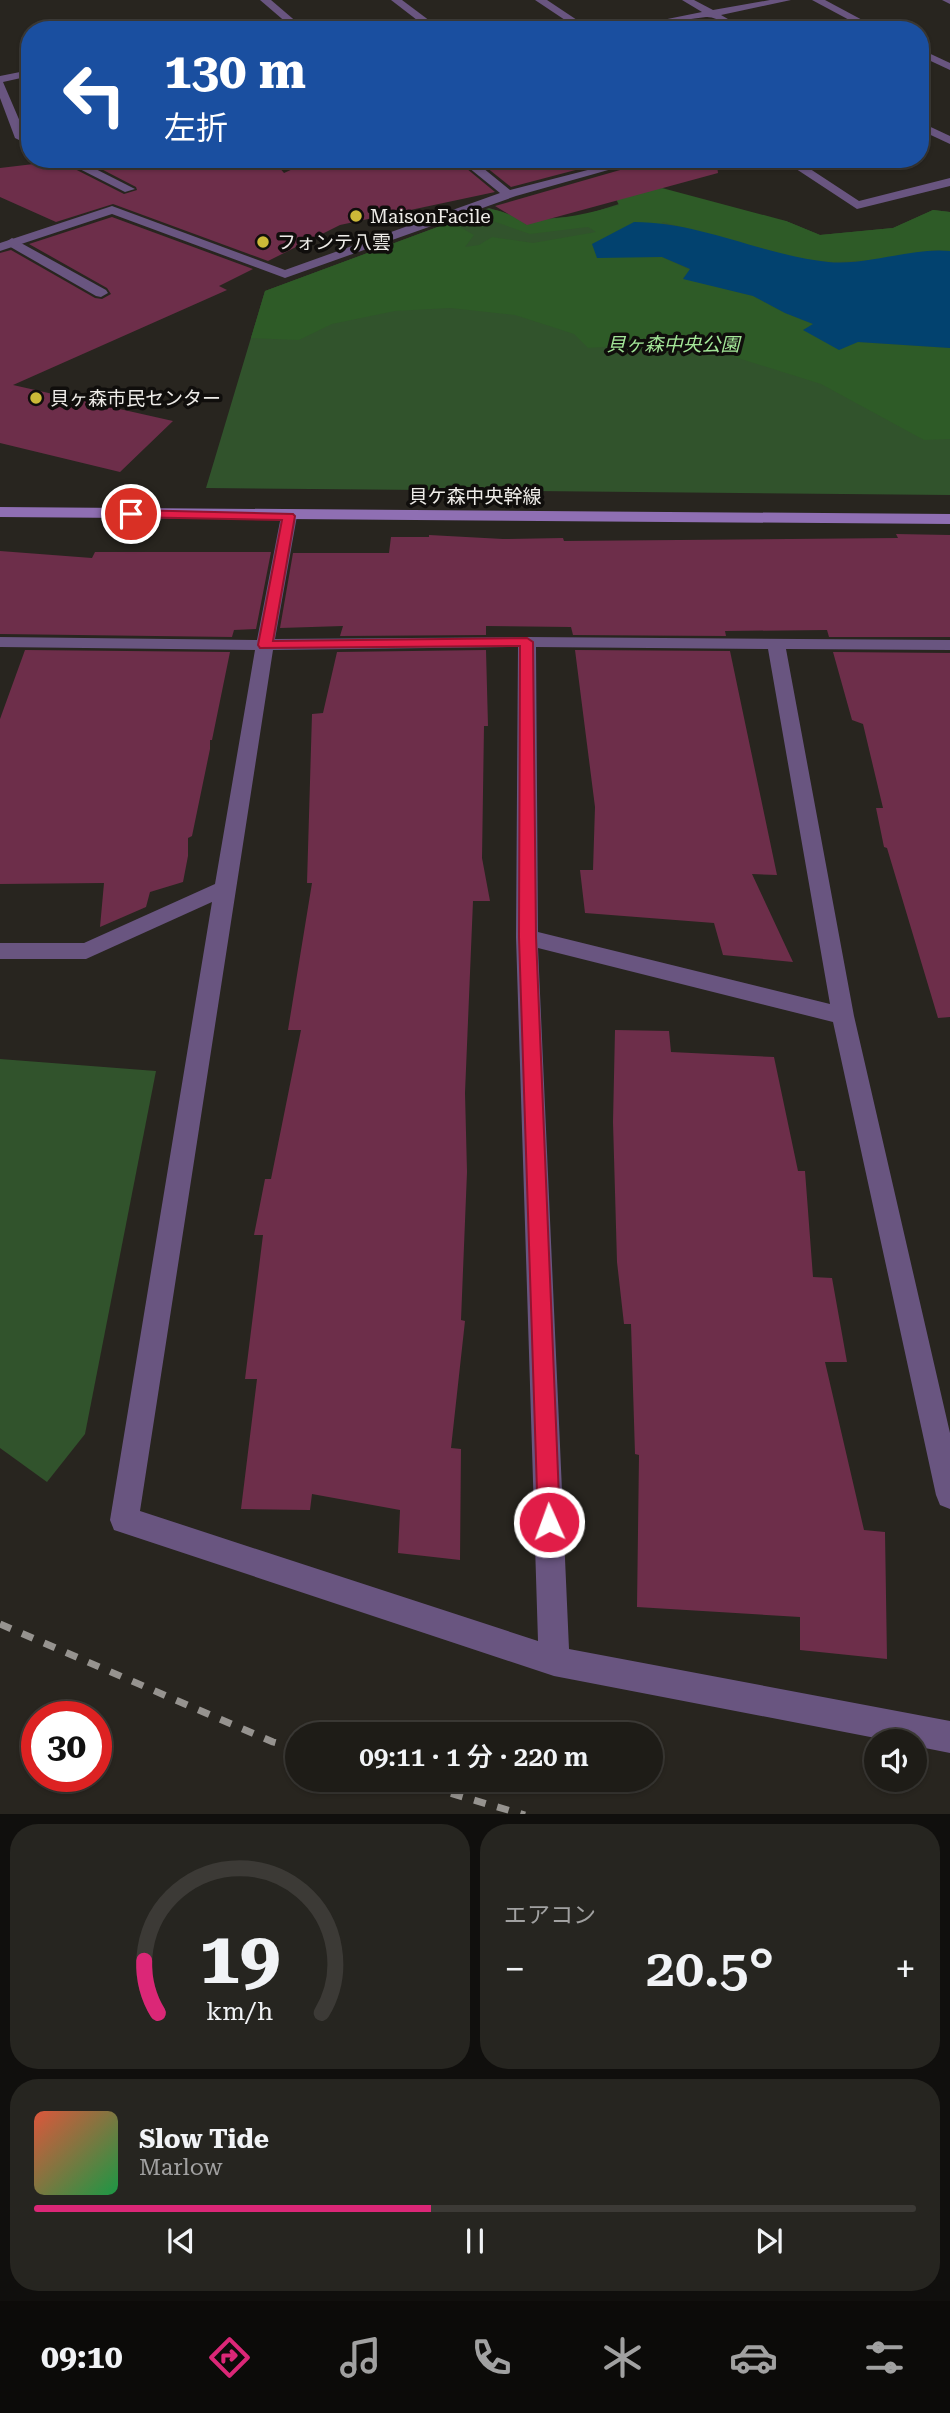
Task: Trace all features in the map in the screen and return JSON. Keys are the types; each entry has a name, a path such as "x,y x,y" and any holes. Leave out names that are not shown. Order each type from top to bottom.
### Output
{"street":[{"path":"265,0 290,21"},
{"path":"396,0 425,21"},
{"path":"540,0 573,21"},
{"path":"687,0 726,21"},
{"path":"668,21 786,0"},
{"path":"817,0 858,21"},
{"path":"929,56 950,67"},
{"path":"21,75 0,81 21,126"},
{"path":"929,130 950,141"},
{"path":"85,168 129,189"},
{"path":"475,168 508,194"},
{"path":"6,244 112,210 285,274 508,194 605,168"},
{"path":"801,168 858,205 950,182"},
{"path":"6,244 101,293"},
{"name":"貝ケ森中央幹線","path":"0,512 950,519"},
{"path":"289,516 225,888 124,1520 554,1661 950,1737"},
{"path":"0,642 265,645 527,642 950,645"},
{"path":"527,642 527,937 554,1661"},
{"path":"776,643 843,1016 950,1495"},
{"path":"0,951 86,951 225,888"},
{"path":"527,937 843,1016"}],"green space":[{"path":"662,188 786,221 820,235 893,228 933,210 950,212 950,251 934,250 877,260 833,262 800,259 663,222 631,256 662,257 690,270 683,278 753,296 785,313 814,324 804,330 858,342 950,348 950,439 924,440 821,384 687,342 588,348 574,334 515,315 450,308 395,311 332,324 299,340 251,338 265,291 451,222 474,235 465,247 479,245 492,237 533,243 596,232 588,227 530,234 472,214 497,210 531,220 564,217 619,205 613,193"},
{"name":"貝ヶ森中央公園","path":"619,204 786,221 820,235 893,228 933,210 950,212 950,495 206,488 265,291 489,208 528,220 581,216"},
{"path":"0,1059 156,1071 85,1434 47,1482 0,1448"}],"water":[{"path":"634,222 683,227 779,253 828,262 843,263 935,250 950,251 950,348 858,342 839,350 803,330 813,324 753,296 683,279 690,269 662,257 597,258 592,244"}],"building":[{"path":"21,166 21,168 73,168 124,194 137,190 99,168 280,168 284,173 295,168 466,168 495,192 340,225 268,261 113,204 56,222 0,197 0,168"},
{"path":"487,168 583,168 511,187"},
{"path":"627,168 717,168 718,173 527,225 495,206"},
{"path":"112,217 253,269 219,286 227,290 13,385 173,421 120,472 0,443 0,253 11,250 95,298 102,299 111,294 107,288 29,244"},
{"path":"896,534 950,535 950,637 829,637 827,630 725,631 726,636 573,635 571,627 486,626 486,635 340,636 343,626 280,628 293,553 389,553 391,537 429,535 503,539 563,538 564,541 898,538"},
{"path":"0,551 92,558 95,552 271,552 256,629 234,630 232,637 0,634"},
{"path":"25,650 230,652 192,836 188,838 183,882 150,892 146,907 100,927 104,883 0,884 0,719"},
{"path":"486,650 488,726 484,726 482,858 490,901 473,901 465,1093 467,1172 461,1320 465,1321 451,1448 461,1449 460,1560 398,1553 400,1510 312,1494 310,1510 241,1509 257,1379 245,1379 263,1235 254,1235 265,1179 271,1179 301,1030 288,1030 312,883 307,883 312,714 323,713 337,652"},
{"path":"575,650 730,651 777,875 752,874 793,962 723,955 714,923 585,913 580,870 593,870 595,807"},
{"path":"833,652 950,653 950,1017 938,1018 887,848 884,847 876,808 883,808 863,724 852,720"},
{"path":"615,1030 669,1031 671,1052 774,1057 798,1171 805,1171 813,1277 832,1278 847,1362 825,1362 864,1530 885,1532 887,1659 800,1650 800,1617 637,1607 639,1455 635,1454 631,1324 624,1324 617,1262 613,1122"}],"railway":[{"path":"0,1624 285,1745"},
{"path":"446,1792 522,1814"}],"place":[{"name":"MaisonFacile","path":"356,216"},
{"name":"フォンテ八雲","path":"263,242"},
{"name":"貝ヶ森市民センター","path":"36,398"}],"route":[{"path":"131,514 289,516 265,645 527,642 527,937 549,1522"}]}
